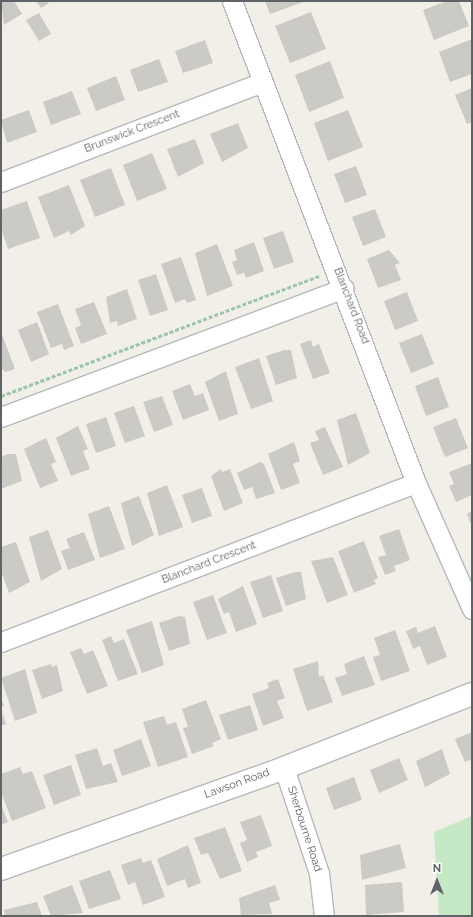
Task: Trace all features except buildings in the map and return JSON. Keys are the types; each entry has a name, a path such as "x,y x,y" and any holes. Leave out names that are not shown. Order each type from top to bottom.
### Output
{"street":[{"name":"Blanchard Road","path":"232,1 344,288 416,483 472,609"},
{"name":"Brunswick Crescent","path":"1,182 263,82"},
{"path":"1,417 344,288"},
{"name":"Blanchard Crescent","path":"1,642 416,483"},
{"name":"Lawson Road","path":"1,869 284,768 472,694"},
{"name":"Sherbourne Road","path":"284,768 319,873 324,916"}],"path":[{"path":"1,396 321,275"}],"green space":[{"path":"472,816 472,916 439,916 434,832"}]}
